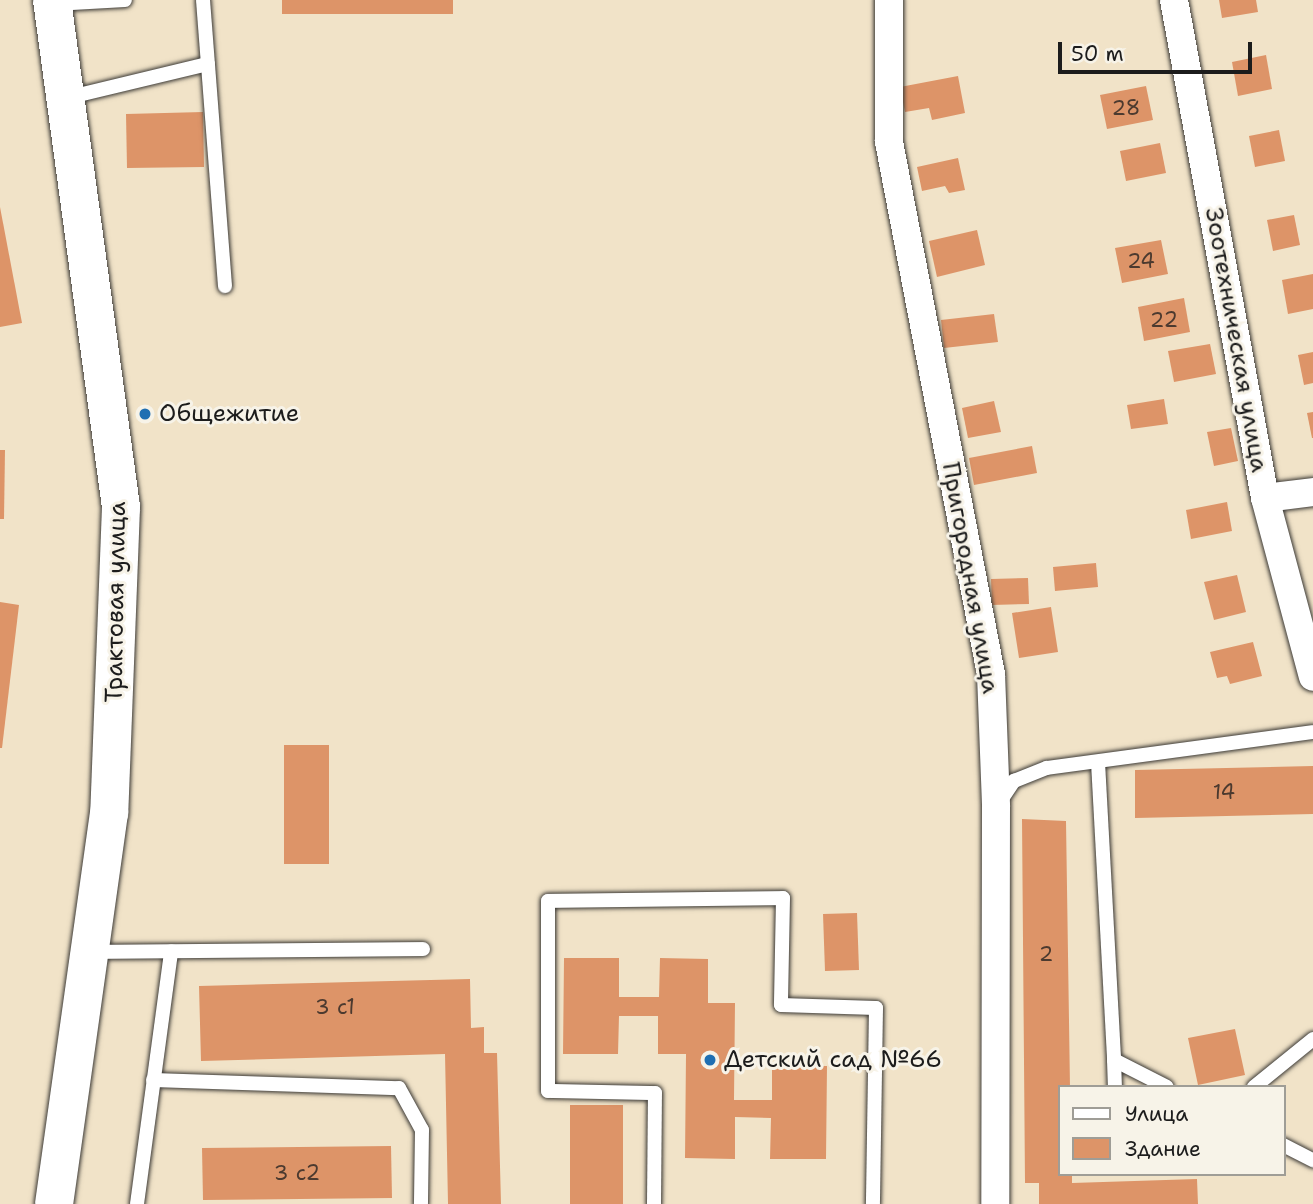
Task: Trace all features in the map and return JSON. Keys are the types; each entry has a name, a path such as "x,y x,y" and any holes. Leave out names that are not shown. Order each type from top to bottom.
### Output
{"main road":[{"name":"Трактовая улица","path":"52,2 121,507 109,813 54,1204"}],"street":[{"name":"Пригородная улица","path":"889,0 889,142 991,674 996,807 995,1204"},
{"name":"Зоотехническая улица","path":"1174,0 1265,498 1313,677"},
{"path":"1265,498 1313,492"}],"lane":[{"path":"52,2 125,0"},
{"path":"203,0 225,286"},
{"path":"65,99 208,64"},
{"path":"996,807 1014,781 1047,768 1313,732"},
{"path":"1098,762 1115,1085"},
{"path":"654,1204 655,1093 548,1091 548,901 783,898 782,1005 876,1008 873,1204"},
{"path":"90,952 423,949"},
{"path":"137,1204 171,951"},
{"path":"1256,1085 1313,1039"},
{"path":"1114,1060 1163,1085"},
{"path":"153,1080 399,1088 422,1130 421,1204"},
{"path":"1285,1146 1313,1160"}],"building":[{"path":"282,0 453,0 453,14 282,14"},
{"path":"1219,0 1256,0 1258,12 1222,18"},
{"path":"1266,55 1272,89 1238,96 1232,62"},
{"path":"958,76 965,113 932,120 929,108 905,112 900,87"},
{"path":"1146,86 1153,120 1107,129 1100,95"},
{"path":"203,112 204,167 127,168 126,114"},
{"path":"1279,130 1285,161 1255,167 1249,136"},
{"path":"1160,143 1166,173 1126,181 1120,151"},
{"path":"958,158 965,190 949,193 945,186 922,191 917,167"},
{"path":"0,207 22,323 0,327"},
{"path":"1294,215 1300,245 1273,251 1267,220"},
{"path":"977,230 985,265 937,277 929,241"},
{"path":"1161,240 1168,274 1122,283 1115,248"},
{"path":"1313,274 1313,309 1288,314 1282,280"},
{"path":"1184,298 1190,332 1144,341 1138,307"},
{"path":"994,314 998,342 944,348 941,320"},
{"path":"1210,344 1216,374 1174,382 1168,351"},
{"path":"1313,352 1313,383 1304,385 1298,355"},
{"path":"1164,399 1168,424 1131,429 1127,405"},
{"path":"994,401 1001,432 968,438 962,408"},
{"path":"1313,412 1313,438 1312,438 1307,413"},
{"path":"1231,428 1238,461 1214,466 1207,432"},
{"path":"1032,446 1037,473 974,485 969,458"},
{"path":"0,450 5,450 4,519 0,519"},
{"path":"1227,502 1232,531 1191,539 1186,510"},
{"path":"1096,563 1098,587 1055,591 1053,567"},
{"path":"1237,575 1246,612 1214,620 1204,582"},
{"path":"1028,578 1029,604 992,605 991,579"},
{"path":"0,602 19,605 2,748 0,748"},
{"path":"1051,607 1058,652 1019,658 1012,613"},
{"path":"1253,642 1262,676 1230,684 1227,676 1217,678 1210,652"},
{"path":"284,745 329,745 329,864 284,864"},
{"path":"1313,766 1313,814 1135,818 1135,770"},
{"path":"1022,819 1066,821 1070,1085 1058,1085 1058,1176 1072,1176 1072,1183 1197,1179 1198,1204 1039,1204 1039,1183 1025,1183"},
{"path":"857,913 859,970 825,971 823,914"},
{"name":"Детский сад №66","path":"564,958 619,958 619,997 659,997 660,958 708,959 708,1003 735,1003 734,1100 772,1100 772,1065 827,1066 826,1159 770,1159 771,1118 735,1117 735,1159 685,1158 686,1054 658,1054 658,1016 619,1016 618,1054 563,1054"},
{"path":"470,979 471,1028 484,1027 484,1053 497,1053 501,1204 448,1204 445,1054 201,1061 199,986"},
{"path":"1235,1029 1245,1075 1198,1085 1188,1038"},
{"path":"570,1105 623,1105 623,1204 570,1204"},
{"path":"391,1146 392,1198 203,1200 202,1148"}],"place":[{"name":"Общежитие","path":"145,414"},
{"name":"Детский сад №66","path":"710,1060"}]}
